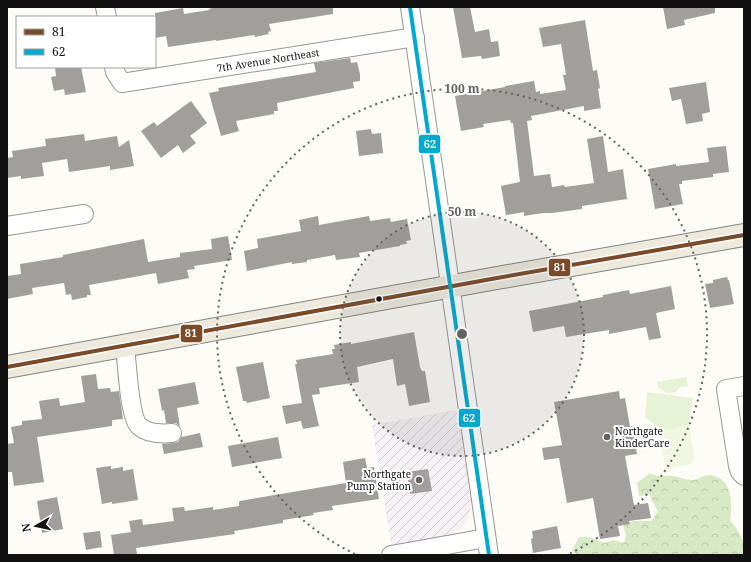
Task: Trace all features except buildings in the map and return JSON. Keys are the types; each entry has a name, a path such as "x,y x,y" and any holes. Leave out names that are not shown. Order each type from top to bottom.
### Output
{"main road":[{"path":"7,367 744,235"}],"street":[{"path":"391,555 488,546 449,287 410,7"},
{"name":"7th Avenue Northeast","path":"118,75 414,37"},
{"path":"7,226 84,214"},
{"path":"125,346 133,412 138,425 149,431 164,434 172,433"},
{"path":"744,386 726,389 738,466 740,472 744,476"}],"shaded area":[{"path":"457,410 471,500 471,508 466,522 462,528 451,536 392,549 372,425"}],"green space":[{"path":"686,377 688,386 680,387 676,392 667,393 658,388 657,382"},
{"path":"647,392 693,398 689,425 675,429 665,429 651,422 645,417"},
{"path":"689,425 695,458 691,464 666,469 658,428 669,430"},
{"path":"650,473 660,476 674,476 688,480 710,475 723,480 727,486 731,499 730,520 741,536 744,555 577,555 572,550 579,537 589,537 604,543 613,540 624,543 626,535 623,526 634,521 651,521 658,512 649,494 639,496 637,483"}],"transit line":[{"name":"62","path":"410,7 489,555"},
{"name":"81","path":"7,367 497,278 744,235"}],"place":[{"name":"Northgate KinderCare","path":"607,437"},
{"name":"Northgate Pump Station","path":"419,480"}]}
